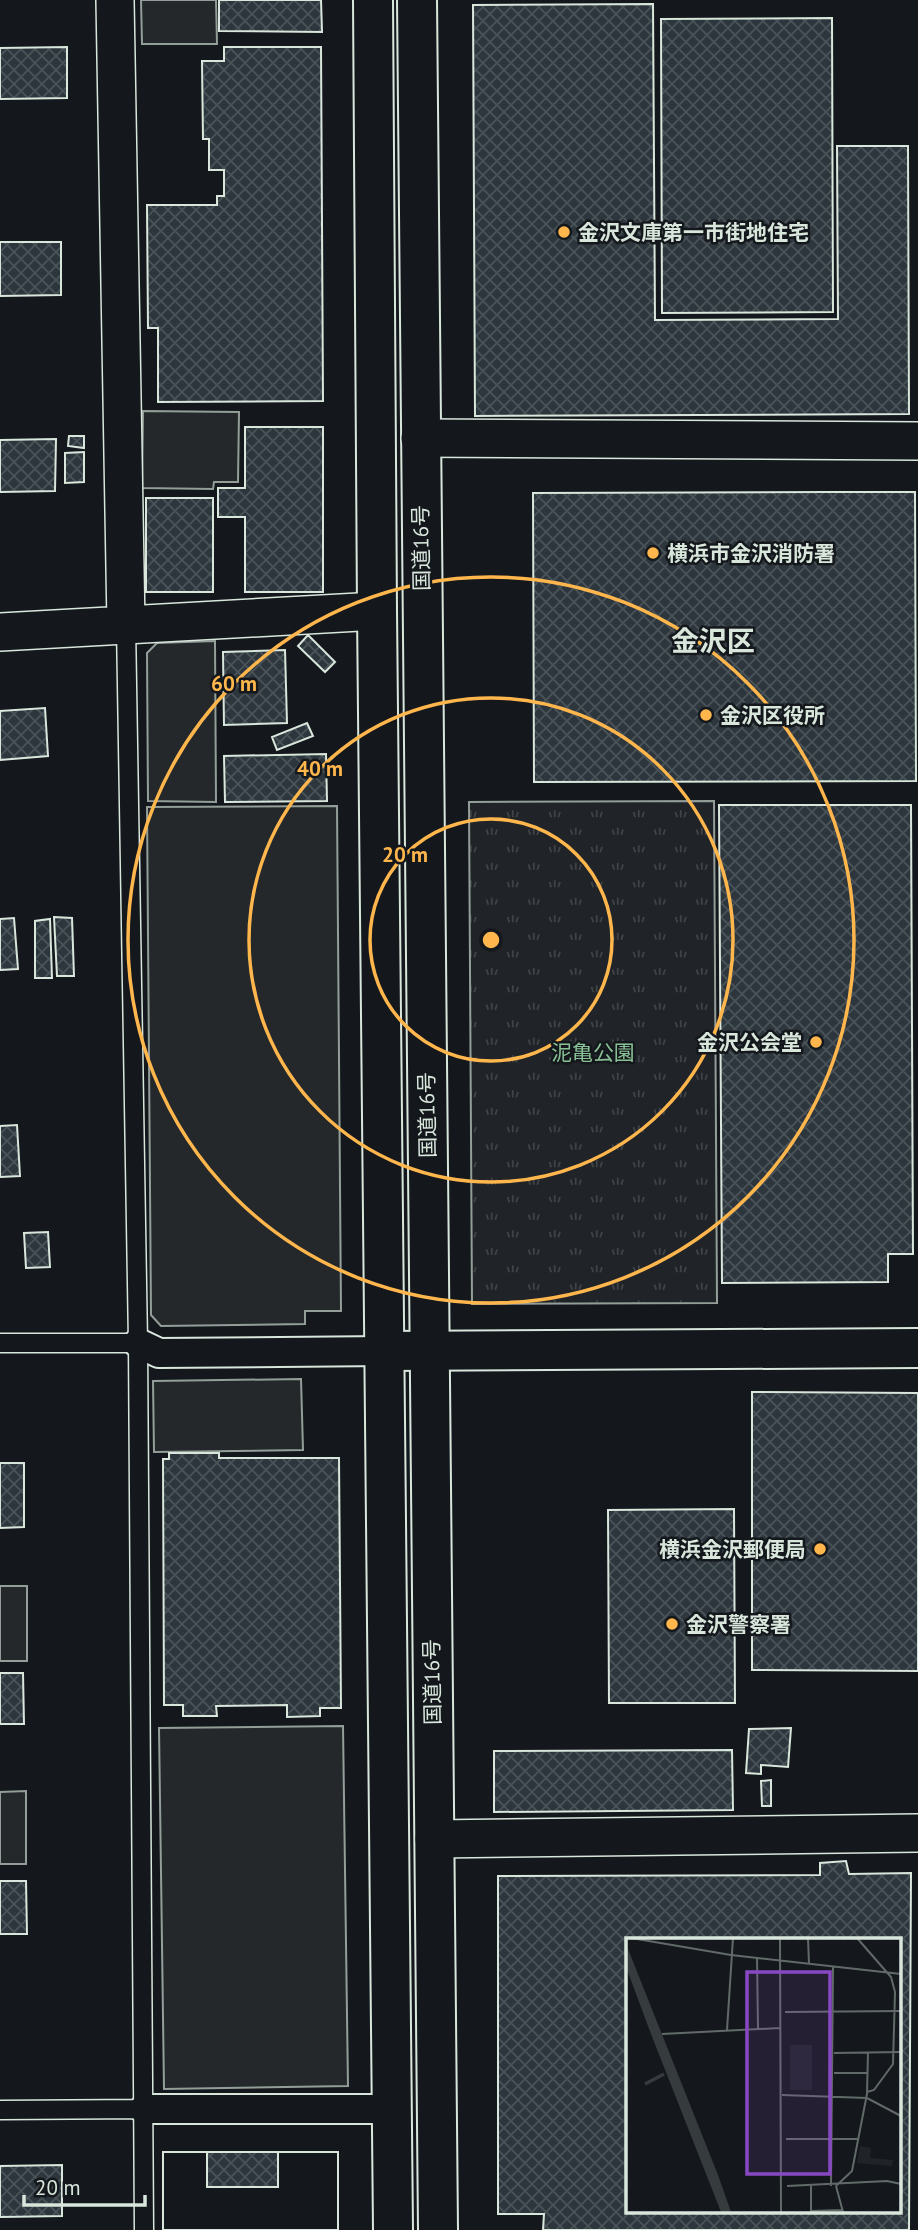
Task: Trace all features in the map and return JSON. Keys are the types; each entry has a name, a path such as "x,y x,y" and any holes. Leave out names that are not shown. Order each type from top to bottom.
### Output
{"main road":[{"name":"国道16号","path":"373,0 393,2230"},
{"name":"国道16号","path":"417,0 438,2230"},
{"path":"385,1351 918,1348"}],"street":[{"path":"115,0 126,625"},
{"path":"420,439 462,437 918,441"},
{"path":"0,632 377,611"},
{"path":"138,1342 159,1353 385,1351"},
{"path":"434,1839 918,1833"},
{"path":"144,2109 392,2109"}],"lane":[{"path":"126,625 138,1342 144,2230"},
{"path":"0,1343 138,1342"},
{"path":"0,2110 144,2109"}],"green space":[{"name":"泥亀公園","path":"714,801 717,1303 472,1304 469,802"}],"shaded area":[{"path":"141,0 216,0 217,44 142,44"},
{"path":"143,411 239,412 238,482 214,482 213,489 142,488"},
{"path":"215,641 216,802 148,801 147,653 157,643"},
{"path":"337,806 341,1311 305,1311 305,1324 161,1326 151,1315 147,807"},
{"path":"301,1379 303,1450 154,1452 153,1381"},
{"path":"0,1586 27,1586 27,1661 0,1661"},
{"path":"343,1726 348,2086 164,2089 159,1728"},
{"path":"26,1791 26,1864 0,1864 0,1792"}],"building":[{"path":"219,0 321,0 322,32 219,31"},
{"name":"金沢文庫第一市街地住宅","path":"653,4 655,320 838,319 837,146 908,146 909,414 475,416 473,5"},
{"path":"832,18 833,312 662,313 661,19"},
{"path":"67,47 67,98 0,99 0,48"},
{"path":"224,47 321,47 323,401 158,402 158,328 148,328 147,205 217,205 217,196 224,196 224,170 209,170 209,139 203,139 202,61 224,61"},
{"path":"0,242 61,242 61,295 0,296"},
{"path":"245,427 323,427 323,592 245,592 245,517 218,517 218,488 245,488"},
{"path":"69,436 84,436 84,448 68,446"},
{"path":"56,439 55,491 0,492 0,440"},
{"path":"84,452 84,482 65,483 65,453"},
{"path":"915,492 916,781 534,782 533,493"},
{"path":"146,498 213,498 213,592 146,592"},
{"path":"308,635 335,662 325,672 298,646"},
{"path":"285,650 287,723 224,725 223,652"},
{"path":"45,708 48,756 0,760 0,711"},
{"path":"307,723 313,736 277,750 272,737"},
{"path":"326,754 327,801 225,802 224,756"},
{"name":"金沢公会堂","path":"719,805 911,805 913,1254 888,1254 888,1282 722,1283"},
{"path":"54,917 72,918 74,976 57,976"},
{"path":"14,918 18,969 0,970 0,919"},
{"path":"50,919 52,978 35,978 35,921"},
{"path":"17,1125 20,1176 0,1177 0,1126"},
{"path":"48,1232 50,1267 26,1268 24,1233"},
{"name":"横浜金沢郵便局","path":"752,1392 918,1393 918,1671 752,1670"},
{"path":"169,1453 219,1453 219,1458 339,1458 341,1708 320,1708 320,1716 287,1717 287,1705 216,1706 217,1716 183,1716 183,1705 164,1705 163,1459 169,1459"},
{"path":"0,1463 24,1463 24,1527 0,1528"},
{"name":"金沢警察署","path":"734,1509 735,1703 609,1703 608,1510"},
{"path":"0,1673 23,1673 24,1724 0,1724"},
{"path":"791,1728 788,1767 761,1765 761,1774 746,1773 749,1729"},
{"path":"732,1750 733,1810 494,1812 494,1751"},
{"path":"771,1780 771,1806 762,1806 761,1781"},
{"path":"846,1861 849,1874 911,1873 909,2230 543,2230 544,2214 498,2214 498,1876 820,1875 820,1863"},
{"path":"0,1881 26,1881 27,1934 0,1934"},
{"path":"163,2152 207,2152 207,2187 278,2187 278,2152 338,2152 338,2230 163,2230"},
{"path":"163,2152 338,2152 338,2230 163,2230"},
{"path":"62,2165 62,2216 0,2217 0,2166"}],"place":[{"name":"金沢文庫第一市街地住宅","path":"564,232"},
{"name":"横浜市金沢消防署","path":"653,553"},
{"name":"金沢区役所","path":"706,715"},
{"name":"金沢公会堂","path":"816,1042"},
{"name":"横浜金沢郵便局","path":"820,1549"},
{"name":"金沢警察署","path":"672,1624"}],"district":[{"name":"金沢区","path":"713,640"}]}
